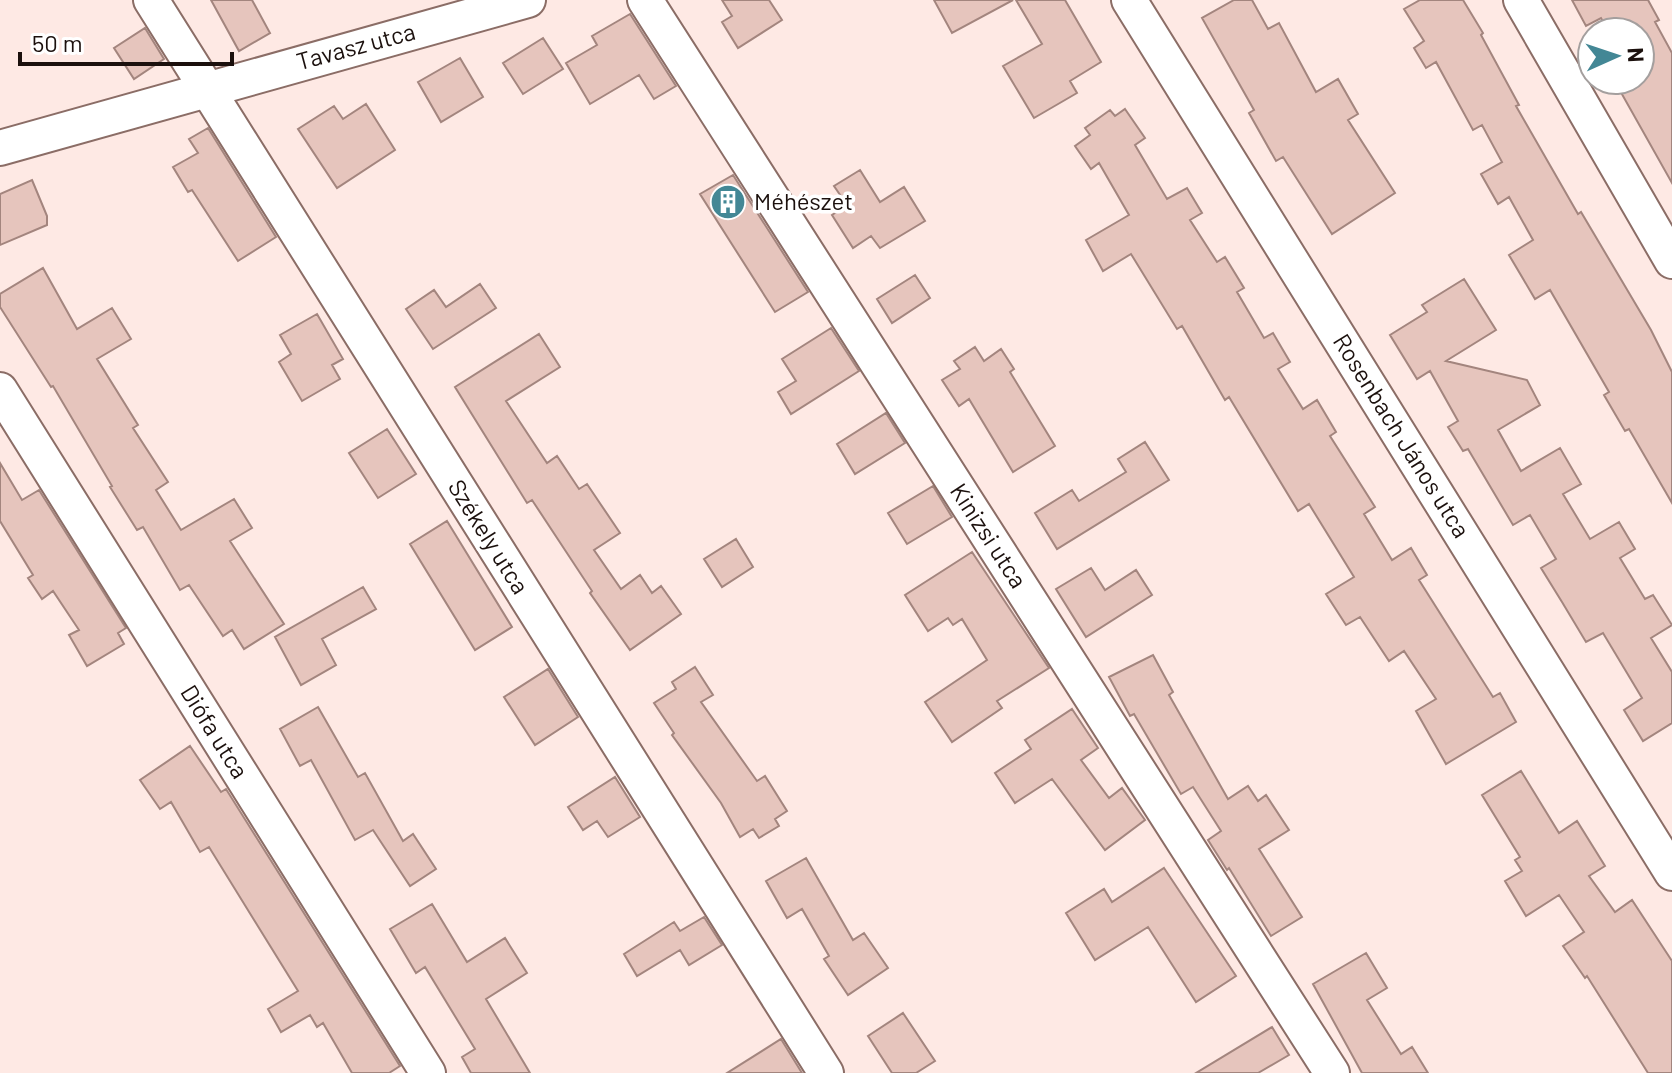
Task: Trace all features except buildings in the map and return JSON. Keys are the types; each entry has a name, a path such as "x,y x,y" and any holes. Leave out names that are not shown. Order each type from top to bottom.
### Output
{"street":[{"name":"Székely utca","path":"151,0 826,1073"},
{"name":"Tavasz utca","path":"0,148 528,0"},
{"name":"Kinizsi utca","path":"645,0 1332,1073"},
{"name":"Rosenbach János utca","path":"1129,0 1672,873"},
{"path":"1521,0 1672,261"},
{"name":"Diófa utca","path":"0,390 428,1073"}],"place":[{"name":"Méhészet","path":"728,202"}]}
